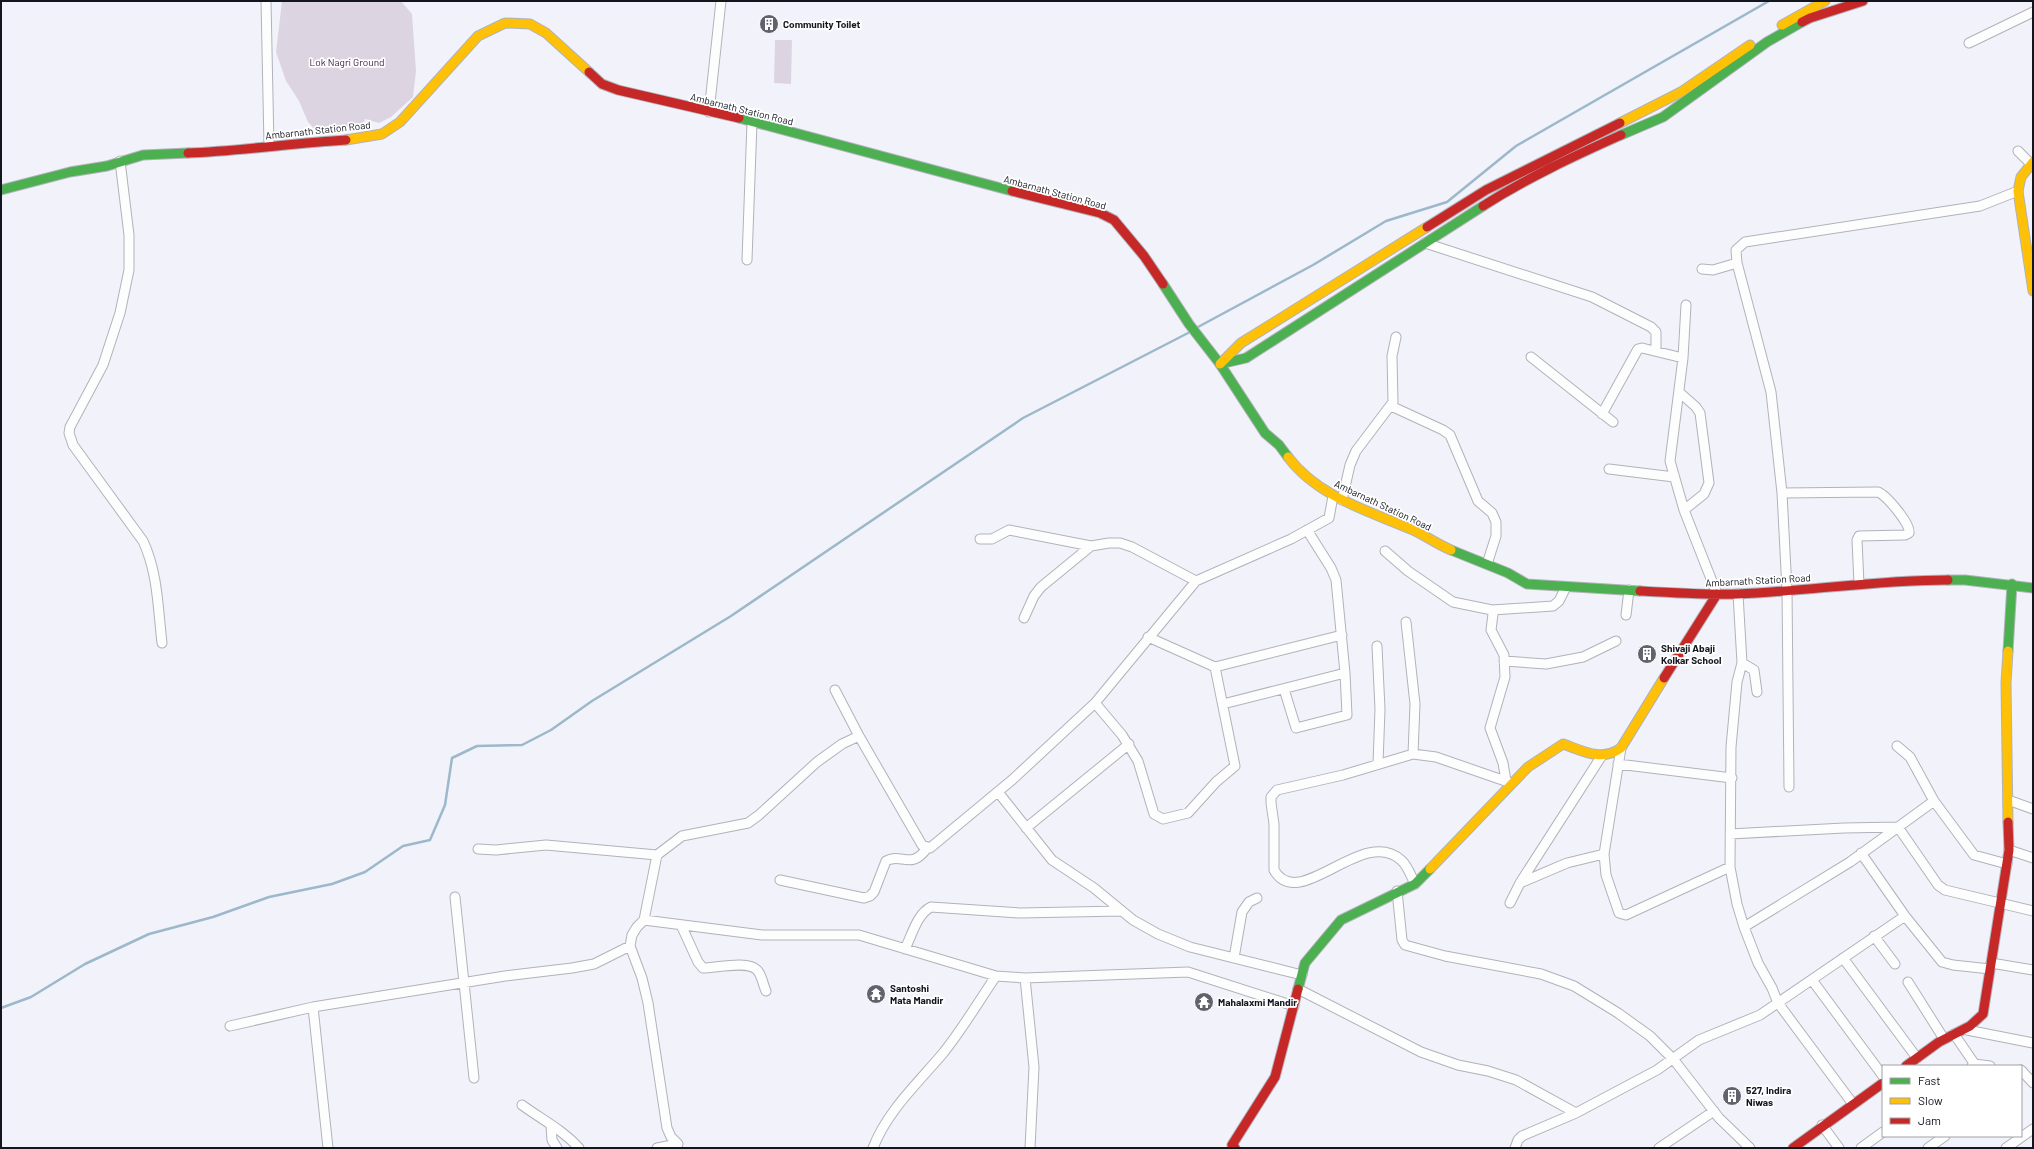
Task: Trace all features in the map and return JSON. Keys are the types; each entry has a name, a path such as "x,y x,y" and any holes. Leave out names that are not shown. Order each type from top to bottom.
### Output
{"main road":[{"path":"1220,364 1240,343 1486,190 1681,92 1749,45 1806,10 1825,1"},
{"path":"1220,364 1246,358 1317,311 1349,293 1504,193 1590,149 1663,117 1767,42 1810,18 1863,1"},
{"name":"Ambarnath Station Road","path":"1,190 70,172 107,166 143,155 232,151 269,146 352,140 382,134 400,122 478,36 505,23 530,24 546,33 602,84 618,90 752,122 1055,203 1100,213 1114,220 1144,256 1189,324 1220,364 1265,433 1279,445 1295,466 1333,496 1415,531 1442,546 1508,573 1528,584 1717,594 1738,594 1859,584 1965,580 2012,584 2033,588"},
{"path":"2032,163 2021,177 2018,191 2033,291"},
{"path":"1907,1065 1944,1039 1967,1030 1978,1021 1983,1014 2009,850 2006,683 2012,584"},
{"path":"1232,1147 1275,1077 1305,963 1342,920 1397,891 1415,884 1509,782 1562,744 1601,757 1615,754 1621,748 1717,594"},
{"path":"1793,1148 1822,1125 1882,1084"}],"street":[{"path":"266,1 269,146"},
{"path":"709,112 721,1"},
{"path":"1968,43 2033,12"},
{"path":"747,260 752,122"},
{"path":"2018,151 2032,163"},
{"path":"120,161 129,235 129,270 120,313 103,365 70,427 69,433 73,445 143,541 151,556 155,575 162,643"},
{"path":"1789,787 1787,590 1782,493 1771,392 1737,263 1736,250 1744,242 1980,206 2018,191"},
{"path":"1425,243 1592,297 1651,327 1656,332 1656,351"},
{"path":"1702,269 1713,270 1737,263"},
{"path":"1686,305 1683,358 1670,461 1684,510 1717,594"},
{"path":"1342,500 1350,464 1356,451 1391,406 1393,396 1392,356 1396,336"},
{"path":"1602,414 1635,352 1642,348 1683,358"},
{"path":"1531,357 1613,422"},
{"path":"1678,392 1696,407 1700,413 1709,483 1704,494 1684,510"},
{"path":"1391,406 1443,430 1450,435 1478,501 1492,513 1496,522 1496,536 1487,564"},
{"path":"1609,469 1674,477"},
{"path":"1782,493 1878,492 1886,498 1908,524 1909,533 1905,535 1859,536 1857,540 1859,584"},
{"path":"780,880 864,898 870,896 874,892 886,861 891,859 911,860 922,855 926,848 934,846 998,792 1095,702 1196,581 1291,539 1329,518 1333,496"},
{"path":"980,539 992,539 1009,530 1092,546 1110,542 1120,543 1132,547 1196,581"},
{"path":"1284,689 1296,728 1345,716 1347,713 1342,635 1336,580 1331,568 1307,530"},
{"path":"1024,618 1034,596 1041,588 1092,546"},
{"path":"1384,550 1408,571 1453,602 1492,610 1553,606 1563,595 1566,587"},
{"path":"1626,615 1629,590"},
{"path":"1738,594 1742,663 1737,682 1731,747 1732,778 1730,834 1730,867 1737,904 1758,963 1772,988 1778,1003 1853,1104"},
{"path":"1492,610 1491,630 1504,655 1505,677 1490,728 1509,782"},
{"path":"1406,622 1415,704 1413,754"},
{"path":"1148,637 1215,667 1342,635"},
{"path":"1504,661 1546,664 1583,657 1616,641"},
{"path":"1377,646 1380,709 1378,764"},
{"path":"1742,663 1754,670 1757,692"},
{"path":"1095,702 1129,744 1138,761 1154,814 1163,819 1188,813 1216,782 1235,766 1215,667"},
{"path":"1223,704 1345,673"},
{"path":"834,690 922,845 926,848"},
{"path":"679,1146 671,1138 667,1128 648,1002 642,978 630,946 634,931 644,920 657,855 682,836 748,823 759,815 817,762 842,744 859,736"},
{"path":"1026,828 1129,744"},
{"path":"1897,746 1910,757 1934,802 1974,855 2007,864"},
{"path":"1621,748 1604,854 1606,875 1617,911 1626,915 1730,867"},
{"path":"1415,884 1401,860 1384,852 1375,852 1358,856 1306,882 1294,883 1285,881 1277,875 1274,870 1274,824 1271,803 1273,793 1276,790 1413,754 1436,756 1509,782"},
{"path":"1510,903 1520,883 1601,757"},
{"path":"1618,764 1732,778"},
{"path":"998,792 1052,860 1094,888 1134,920 1158,934 1190,947 1302,975"},
{"path":"2008,800 2033,809"},
{"path":"1744,927 1861,854 1934,802"},
{"path":"1730,834 1844,828 1898,827"},
{"path":"1898,827 1938,885 1953,892 2033,911"},
{"path":"478,849 496,850 546,845 657,855"},
{"path":"2009,850 2033,858"},
{"path":"1520,883 1567,864 1604,854"},
{"path":"1861,854 1905,916 1942,962 1953,965 1990,966 2033,970"},
{"path":"1397,891 1402,940 1405,945 1445,956 1541,974 1574,986 1650,1036 1674,1060 1714,1111 1750,1148"},
{"path":"455,897 474,1078"},
{"path":"1234,958 1242,912 1248,902 1257,898"},
{"path":"905,949 919,919 926,910 932,907 1028,913 1122,911"},
{"path":"1515,1148 1518,1140 1522,1136 1633,1084 1674,1060 1698,1040 1760,1015 1905,916"},
{"path":"644,920 762,934 859,935 996,976 1025,978 1188,972 1294,1006"},
{"path":"681,925 698,962 703,968 736,965 754,968 758,971 766,991"},
{"path":"1874,936 1895,964"},
{"path":"230,1026 313,1007 594,964 630,946"},
{"path":"1843,958 1917,1058"},
{"path":"873,1148 877,1137 893,1112 929,1067 944,1052 996,976"},
{"path":"1025,978 1034,1067 1030,1148"},
{"path":"1812,980 1882,1075"},
{"path":"1908,982 1944,1039"},
{"path":"1298,989 1421,1052 1458,1065 1488,1071 1516,1080 1576,1112"},
{"path":"313,1007 328,1148"},
{"path":"1967,1030 2033,1043"},
{"path":"1954,1034 1974,1065"},
{"path":"2022,1071 2033,1084"},
{"path":"522,1105 551,1126 568,1136 579,1148"},
{"path":"1659,1148 1714,1111"},
{"path":"1822,1125 1840,1148"},
{"path":"551,1126 552,1140 557,1148"},
{"path":"2022,1136 2033,1129"},
{"path":"1861,1148 1882,1133"},
{"path":"1928,1148 1944,1137"},
{"path":"2006,1148 2021,1137"},
{"path":"657,1148 679,1146"}],"green space":[{"name":"Lok Nagri Ground","path":"282,1 401,1 412,14 416,71 413,97 391,117 379,123 365,119 362,130 343,133 334,123 330,134 319,134 308,122 299,101 286,81 276,52"},
{"path":"775,40 792,40 791,84 774,83"}],"waterway":[{"path":"1198,327 1313,265 1386,221 1447,202 1516,146 1769,1"},
{"path":"1,1008 31,997 85,964 149,934 213,917 269,897 332,884 365,872 403,846 430,840 445,805 452,758 477,746 522,745 551,730 592,701 731,616 1023,418 1190,332"}],"traffic: fast":[{"path":"1621,135 1663,117 1767,42 1802,22"},
{"path":"739,118 1012,191"},
{"path":"1,190 70,172 107,166 143,155 188,153"},
{"path":"1220,364 1246,358 1483,206"},
{"path":"1163,284 1189,324 1220,364 1265,433 1279,445 1288,457"},
{"path":"1451,550 1508,573 1527,584 1640,591"},
{"path":"1948,580 1965,580 2033,588"},
{"path":"2008,651 2012,584"},
{"path":"1298,989 1305,963 1341,920 1415,884 1430,869"}],"traffic: slow":[{"path":"1782,25 1825,1"},
{"path":"346,140 382,134 400,122 478,36 505,23 530,24 546,33 589,72"},
{"path":"1620,123 1681,92 1750,45"},
{"path":"2033,162 2021,177 2018,191 2033,291"},
{"path":"1220,364 1241,343 1427,227"},
{"path":"1288,457 1300,471 1329,493 1362,509 1413,530 1451,550"},
{"path":"2008,651 2006,683 2008,822"},
{"path":"1430,869 1528,767 1563,744 1585,752 1600,755 1614,752 1621,748 1664,678"}],"traffic: jam":[{"path":"1802,22 1863,1"},
{"path":"589,72 602,84 618,90 739,118"},
{"path":"1427,227 1486,190 1620,123"},
{"path":"1483,206 1551,168 1621,135"},
{"path":"188,153 228,151 346,140"},
{"path":"1012,191 1100,213 1114,220 1144,256 1163,284"},
{"path":"1640,591 1738,594 1922,580 1948,580"},
{"path":"1664,678 1717,594"},
{"path":"1907,1065 1939,1042 1970,1026 1983,1014 2009,850 2008,822"},
{"path":"1235,1148 1232,1145 1275,1077 1298,989"},
{"path":"1793,1148 1882,1084"}],"place":[{"name":"Community Toilet","path":"769,24"},
{"name":"Shivaji Abaji Kolkar School","path":"1647,654"},
{"name":"Santoshi Mata Mandir","path":"876,994"},
{"name":"Mahalaxmi Mandir","path":"1204,1002"},
{"name":"527, Indira Niwas","path":"1732,1096"}]}
